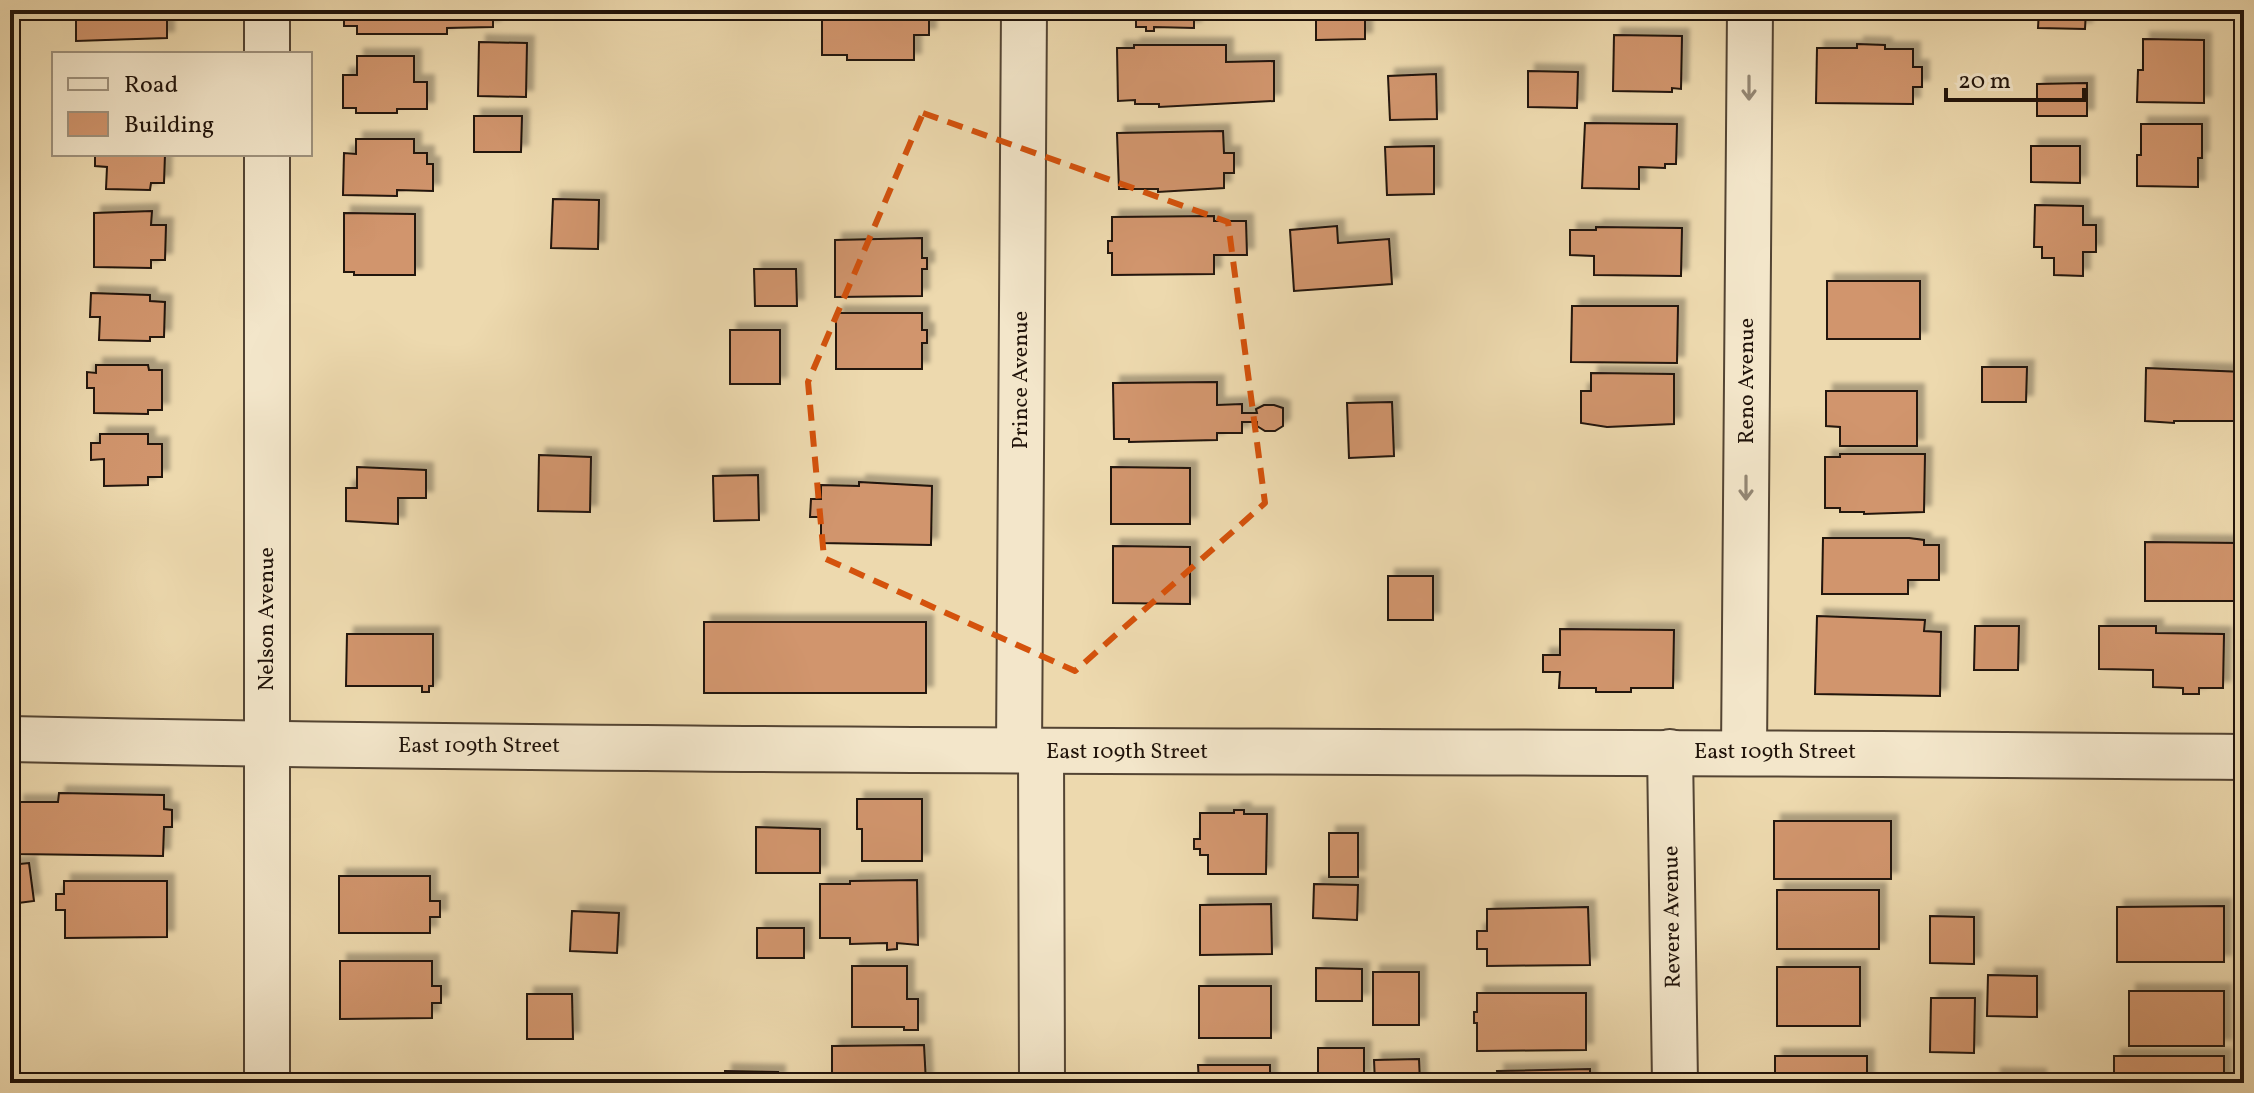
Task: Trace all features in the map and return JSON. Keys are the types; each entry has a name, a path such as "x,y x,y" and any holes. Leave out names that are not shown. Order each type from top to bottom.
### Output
{"street":[{"path":"267,10 267,52"},
{"name":"Prince Avenue","path":"1024,10 1030,751 1042,1083"},
{"name":"Reno Avenue","path":"1744,752 1750,10"},
{"name":"Nelson Avenue","path":"267,156 267,1083"},
{"name":"East 109th Street","path":"10,739 1030,751 1744,752 2244,757"},
{"name":"Revere Avenue","path":"1670,752 1675,1083"}],"highlighted area":[{"path":"923,113 1228,222 1265,503 1075,671 824,558 808,382"}],"building":[{"path":"10,10 25,10 25,17 10,17"},
{"path":"76,10 167,10 167,38 76,41"},
{"path":"344,10 493,10 493,27 447,28 447,34 357,34 357,26 344,26"},
{"path":"539,10 605,10 605,19 539,20"},
{"path":"737,10 785,10 785,17 737,17"},
{"path":"822,10 929,10 929,35 914,35 914,60 847,60 847,55 822,55"},
{"path":"1136,10 1194,10 1194,28 1154,27 1154,31 1146,31 1146,27 1136,27"},
{"path":"1316,10 1365,10 1365,39 1316,40"},
{"path":"2039,10 2086,10 2085,29 2038,28"},
{"path":"2136,10 2202,10 2202,13"},
{"path":"1614,35 1682,36 1681,89 1672,88 1672,92 1613,91"},
{"path":"2143,39 2204,40 2204,103 2137,102 2138,70 2143,70"},
{"path":"479,42 527,43 526,97 478,96"},
{"path":"1857,44 1885,45 1885,49 1913,49 1913,67 1922,67 1922,87 1913,87 1913,104 1816,103 1817,48 1857,48"},
{"path":"1134,45 1226,45 1226,62 1274,61 1274,101 1159,107 1159,104 1135,104 1135,100 1118,101 1117,48 1134,48"},
{"path":"357,56 414,56 414,82 427,82 427,109 356,113 356,108 343,108 343,75 357,75"},
{"path":"1528,71 1578,72 1577,108 1528,107"},
{"path":"1436,74 1437,119 1390,120 1388,76"},
{"path":"2087,83 2087,116 2037,116 2037,84"},
{"path":"474,116 522,116 521,152 474,152"},
{"path":"1585,123 1677,124 1676,164 1665,164 1665,168 1639,167 1639,189 1582,188"},
{"path":"2141,124 2202,124 2198,187 2137,186"},
{"path":"1223,131 1224,153 1234,153 1234,173 1224,173 1224,188 1158,192 1158,189 1119,189 1117,133"},
{"path":"356,139 414,139 414,153 427,153 427,164 433,164 433,191 397,190 397,196 343,195 344,153 356,154"},
{"path":"1434,146 1434,194 1387,195 1385,147"},
{"path":"2031,146 2080,146 2080,183 2031,182"},
{"path":"95,156 165,156 164,183 151,183 150,190 106,189 107,167 95,166"},
{"path":"553,199 599,200 598,249 551,248"},
{"path":"2035,205 2083,206 2083,225 2096,225 2096,252 2083,252 2083,276 2054,275 2054,258 2042,258 2042,247 2034,247"},
{"path":"152,211 151,225 166,225 165,260 151,260 151,268 94,267 94,213"},
{"path":"344,213 415,214 415,275 354,275 354,272 344,272"},
{"path":"1214,216 1214,221 1246,221 1247,255 1214,255 1214,274 1112,275 1112,253 1108,253 1108,241 1112,241 1112,217"},
{"path":"1337,226 1338,243 1389,239 1392,284 1294,291 1290,230"},
{"path":"1596,227 1682,228 1681,276 1594,275 1594,256 1570,255 1570,230 1596,230"},
{"path":"922,238 922,258 927,258 927,269 922,269 922,296 835,297 835,240"},
{"path":"754,269 796,269 797,306 755,306"},
{"path":"1827,281 1920,281 1920,339 1827,339"},
{"path":"91,293 150,295 150,301 165,302 164,337 150,337 150,341 99,340 100,317 90,317"},
{"path":"1572,306 1678,306 1677,363 1571,362"},
{"path":"836,313 922,313 922,330 927,330 927,343 922,343 922,369 836,369"},
{"path":"730,330 780,330 780,384 730,384"},
{"path":"96,365 148,365 149,370 162,370 162,410 148,410 148,414 94,413 94,388 87,388 87,372 96,373"},
{"path":"1982,367 2027,367 2026,402 1982,402"},
{"path":"2146,368 2244,372 2244,421 2145,421"},
{"path":"1591,373 1674,374 1674,424 1607,427 1581,423 1581,391 1591,391"},
{"path":"1217,382 1217,405 1242,404 1242,413 1257,413 1256,409 1264,405 1274,405 1283,408 1283,426 1275,431 1265,431 1257,426 1257,422 1242,422 1242,433 1217,433 1217,440 1129,442 1129,439 1114,439 1113,383"},
{"path":"1826,391 1917,391 1917,446 1840,446 1840,427 1826,426"},
{"path":"1392,402 1394,456 1349,458 1347,403"},
{"path":"100,434 148,434 148,444 162,444 162,477 148,477 148,485 104,486 104,459 91,460 91,443 100,443"},
{"path":"1840,454 1925,454 1924,512 1864,514 1825,508 1825,457 1840,457"},
{"path":"539,455 591,457 590,512 538,511"},
{"path":"357,467 426,470 426,498 398,498 398,524 346,521 346,488 357,488"},
{"path":"1111,467 1190,468 1190,524 1111,524"},
{"path":"758,475 759,520 714,521 713,476"},
{"path":"859,482 932,486 931,545 821,543 821,517 810,517 811,499 821,499 821,485 859,486"},
{"path":"1823,538 1909,538 1924,540 1924,545 1939,545 1939,580 1908,580 1908,594 1822,594"},
{"path":"2145,542 2240,543 2240,601 2145,601"},
{"path":"1113,546 1190,547 1190,604 1113,603"},
{"path":"1388,576 1433,576 1433,620 1388,620"},
{"path":"1817,616 1925,620 1924,631 1941,632 1940,696 1815,694"},
{"path":"704,622 926,622 926,693 704,693"},
{"path":"1975,626 2019,626 2018,670 1974,670"},
{"path":"2099,626 2156,626 2156,633 2224,634 2223,688 2199,688 2199,694 2183,694 2183,688 2153,687 2153,670 2099,669"},
{"path":"1560,629 1674,630 1673,688 1596,692 1596,688 1559,688 1560,672 1543,672 1543,655 1560,655"},
{"path":"347,634 433,634 433,686 429,686 429,692 422,692 422,686 346,686"},
{"path":"59,793 164,795 164,809 172,810 172,827 164,827 163,856 17,854 17,802 58,802"},
{"path":"857,799 922,799 922,861 862,861 862,829 857,829"},
{"path":"1234,810 1244,810 1244,814 1267,814 1266,874 1208,874 1208,855 1200,855 1200,849 1194,849 1194,839 1200,839 1200,813 1234,813"},
{"path":"1774,821 1891,821 1891,879 1774,879"},
{"path":"756,827 820,829 820,873 756,873"},
{"path":"1329,833 1358,833 1358,877 1329,877"},
{"path":"29,863 34,901 10,904 10,865"},
{"path":"339,876 430,876 430,901 440,901 440,917 430,917 430,933 339,933"},
{"path":"917,880 918,945 897,943 897,949 887,950 887,943 850,944 850,938 820,938 820,884"},
{"path":"64,881 167,881 167,937 65,938 65,910 56,910 56,894 64,894"},
{"path":"1314,884 1358,885 1357,920 1313,918"},
{"path":"1777,890 1879,890 1879,949 1777,949"},
{"path":"1271,904 1272,954 1200,955 1200,905"},
{"path":"2224,906 2224,962 2117,962 2117,907"},
{"path":"1588,907 1590,965 1487,966 1487,949 1477,949 1477,931 1487,931 1487,909"},
{"path":"572,911 619,913 617,953 570,951"},
{"path":"1930,916 1974,917 1974,964 1930,963"},
{"path":"757,928 804,928 804,958 757,958"},
{"path":"340,961 432,961 432,986 441,986 441,1003 432,1003 432,1018 340,1019"},
{"path":"852,966 907,966 907,999 918,999 918,1030 852,1027"},
{"path":"1777,967 1860,967 1860,1026 1777,1026"},
{"path":"1316,968 1362,969 1362,1001 1316,1001"},
{"path":"1373,972 1419,972 1419,1025 1373,1025"},
{"path":"1988,975 2037,976 2037,1017 1987,1016"},
{"path":"1199,986 1271,986 1271,1038 1199,1038"},
{"path":"2129,991 2224,991 2224,1046 2129,1046"},
{"path":"1477,993 1586,993 1586,1050 1477,1051 1474,1012 1477,1012"},
{"path":"527,994 572,994 573,1039 527,1039"},
{"path":"1931,998 1975,998 1974,1053 1930,1052"},
{"path":"924,1045 926,1083 832,1083 832,1046"},
{"path":"1318,1048 1364,1048 1364,1079 1318,1079"},
{"path":"1775,1056 1867,1056 1867,1083 1775,1083"},
{"path":"2114,1056 2224,1056 2224,1083 2114,1083"},
{"path":"1419,1059 1420,1083 1375,1083 1374,1060"},
{"path":"1198,1065 1270,1065 1270,1083 1199,1083"},
{"path":"1590,1069 1590,1083 1498,1083 1497,1071"},
{"path":"725,1071 778,1072 778,1083 725,1083"},
{"path":"1994,1075 2039,1076 2039,1083 1994,1083"}]}
